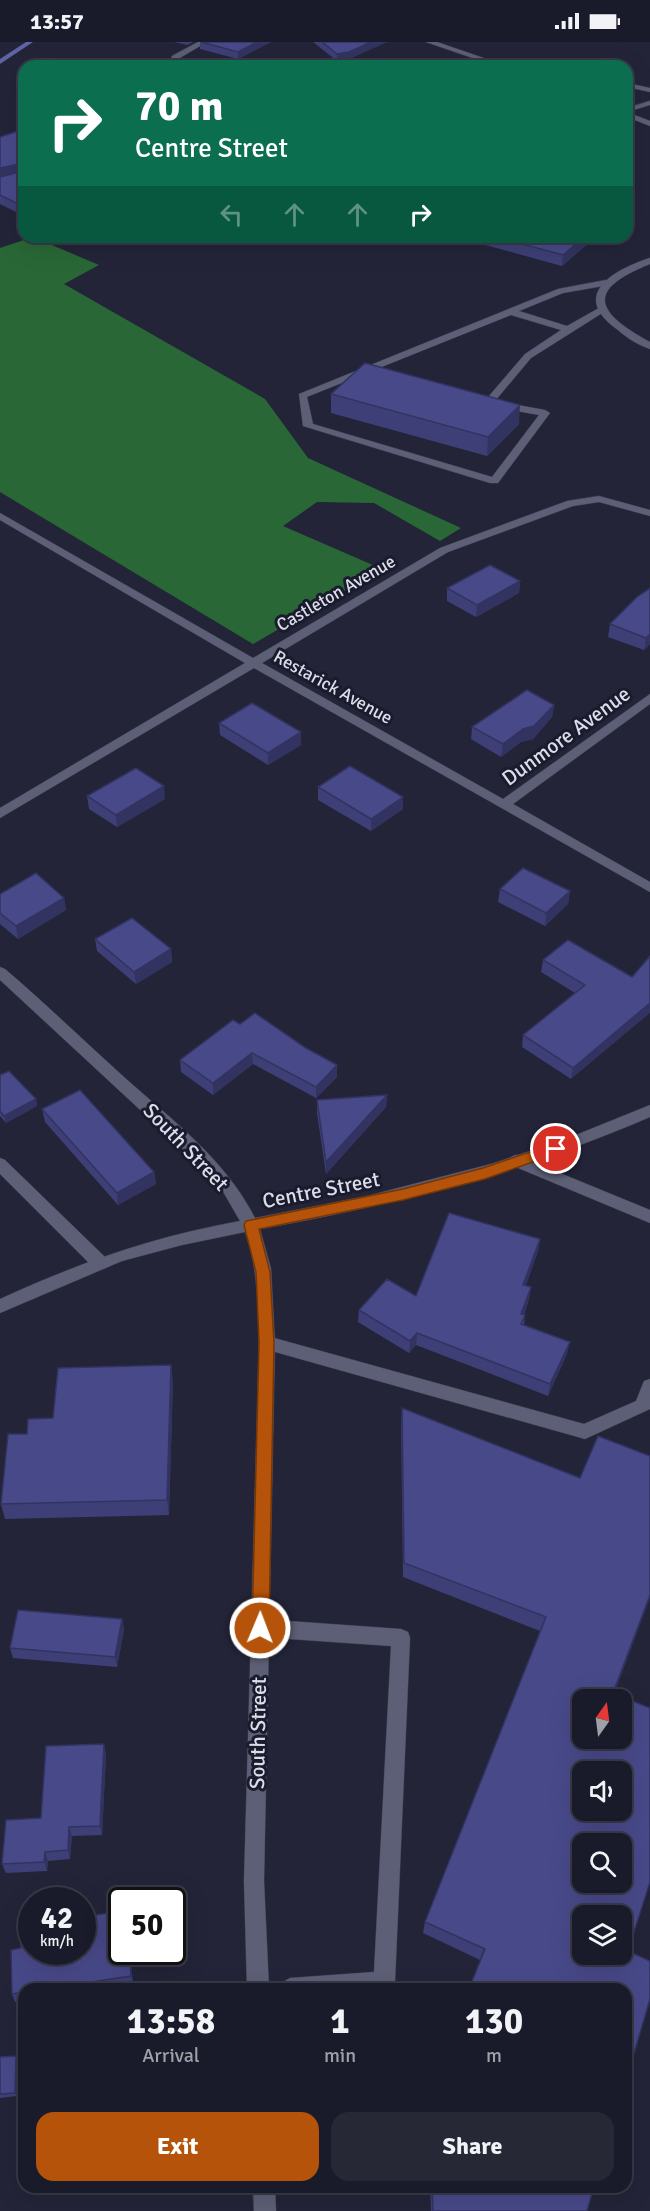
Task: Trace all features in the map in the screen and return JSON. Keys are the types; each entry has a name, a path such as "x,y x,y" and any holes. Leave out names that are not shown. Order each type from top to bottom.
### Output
{"street":[{"path":"174,60 203,42"},
{"path":"429,42 484,60"},
{"path":"633,86 650,90"},
{"path":"633,109 650,102"},
{"path":"633,115 650,124"},
{"path":"650,261 616,274 599,293 602,310 611,323 650,346"},
{"path":"602,310 568,329 528,356 488,403 544,413 494,481 308,426 302,396 561,291 606,283"},
{"path":"509,311 568,329"},
{"name":"Castleton Avenue","path":"0,814 444,550 579,502 599,499 650,513"},
{"name":"Restarick Avenue","path":"0,516 252,663 283,678 650,888"},
{"name":"Dunmore Avenue","path":"504,804 650,698"},
{"name":"South Street","path":"0,972 119,1081 160,1115 224,1182 251,1225 263,1272 267,1343 254,1881 258,1983"},
{"name":"Centre Street","path":"0,1306 100,1263 167,1242 403,1194 485,1173 556,1149 650,1111"},
{"path":"516,1161 650,1217"},
{"path":"0,1164 100,1263"},
{"path":"267,1343 585,1432 643,1406 650,1386"},
{"path":"260,1628 401,1638 384,1982 371,1983"},
{"path":"264,2193 265,2211"}],"green space":[{"path":"18,242 47,243 99,265 64,284 265,399 308,458 461,528 440,541 374,503 317,502 283,526 382,569 253,644 0,492 0,248"}],"building":[{"path":"201,42 257,42 238,52"},
{"path":"322,42 371,42 349,52 337,54"},
{"path":"18,131 18,164 0,168 0,137"},
{"path":"18,172 18,204 0,195 0,177"},
{"path":"518,243 577,243 563,255"},
{"path":"365,363 520,405 488,437 331,394"},
{"path":"490,565 520,581 477,605 447,588"},
{"path":"650,588 650,634 646,638 610,624 637,597"},
{"path":"527,690 554,705 534,726 523,729 503,744 472,727"},
{"path":"252,703 301,732 268,753 219,723"},
{"path":"350,766 403,797 371,819 318,787"},
{"path":"136,768 164,786 116,815 87,796"},
{"path":"523,868 570,891 546,913 500,889"},
{"path":"36,873 64,898 16,926 0,913 0,894"},
{"path":"132,918 171,949 134,972 95,939"},
{"path":"568,940 632,977 650,956 650,1003 573,1068 523,1035 585,985 543,960"},
{"path":"255,1013 306,1048 337,1065 316,1087 252,1053 213,1083 180,1060 233,1020 240,1024"},
{"path":"9,1071 36,1099 4,1116 0,1111 0,1075"},
{"path":"80,1090 154,1172 117,1193 42,1109"},
{"path":"387,1095 326,1162 317,1100"},
{"path":"449,1213 540,1239 523,1285 531,1287 521,1314 525,1315 521,1324 570,1342 550,1384 417,1333 410,1341 359,1310 387,1279 416,1296"},
{"path":"171,1365 167,1500 1,1504 8,1434 27,1434 28,1419 53,1418 58,1368"},
{"path":"402,1408 580,1478 598,1436 650,1456 650,1595 615,1689 572,1689 572,1749 632,1749 632,1701 650,1708 650,1882 632,1938 632,1905 572,1905 572,1965 632,1965 632,1953 650,1961 650,1999 632,2060 632,1983 471,1983 485,1949 425,1922 546,1617 404,1563"},
{"path":"18,1610 122,1619 115,1657 10,1648"},
{"path":"104,1744 100,1826 69,1827 68,1850 45,1852 44,1862 2,1864 6,1820 41,1818 46,1746"},
{"path":"108,1913 108,1965 130,1965 131,1976 85,1983 18,1983 18,1993 12,1994 11,1950 18,1949 18,1965 96,1965 96,1915"},
{"path":"16,2056 15,2093 0,2094 0,2057"},
{"path":"432,2193 592,2193 587,2211 433,2211"}],"waterway":[{"path":"0,62 30,42"}],"route":[{"path":"260,1628 267,1343 263,1272 251,1225 403,1194 485,1173 556,1149"}]}
